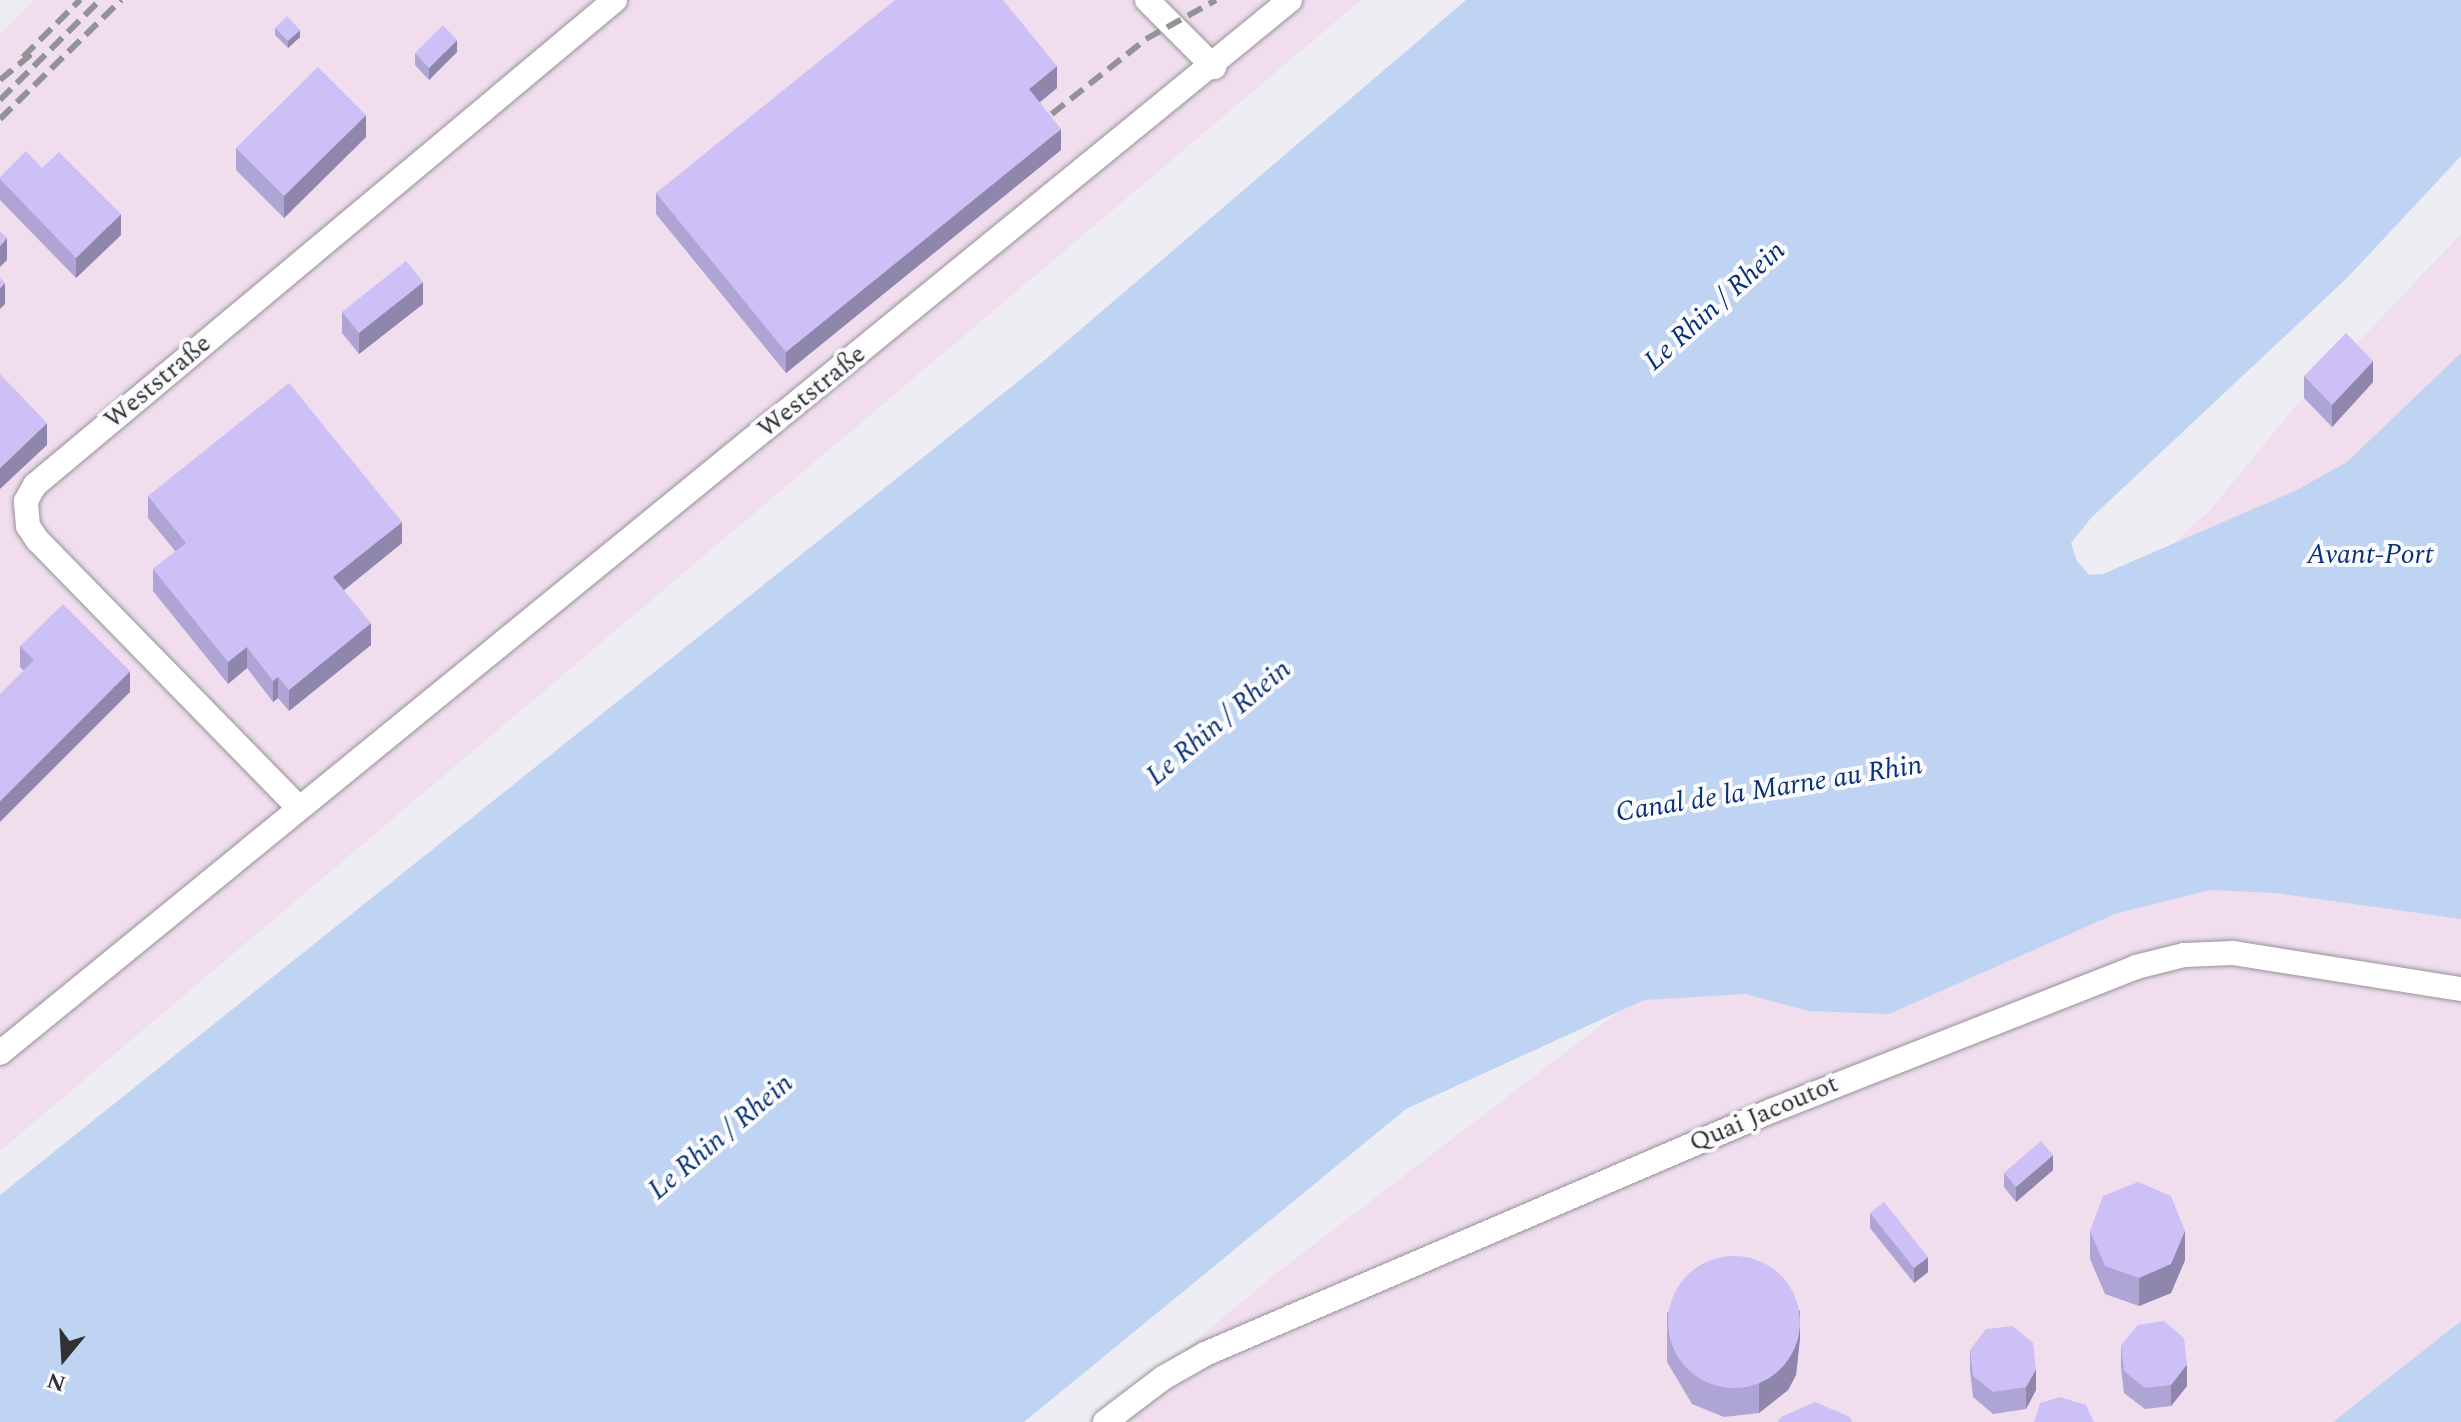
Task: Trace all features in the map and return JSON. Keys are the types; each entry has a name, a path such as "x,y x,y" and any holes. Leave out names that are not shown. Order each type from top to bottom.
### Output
{"street":[{"name":"Weststraße","path":"299,808 38,541 28,526 26,501 35,485 615,0"},
{"path":"1147,0 1214,67"},
{"name":"Weststraße","path":"0,1053 1214,67 1290,0"},
{"name":"Quai Jacoutot","path":"1105,1422 1163,1378 1205,1354 1825,1088 2148,963 2210,952 2261,955 2461,989"}],"shaded area":[{"path":"34,0 1361,0 0,1151 0,34"},
{"path":"2461,234 2461,1422 1098,1422 1274,1275 1617,1013 1958,741 2210,510 2290,413"}],"water":[{"path":"1466,0 2461,0 2461,156 2347,278 2091,518 2071,543 2077,561 2089,575 2103,574 2295,491 2347,462 2461,353 2461,919 2276,893 2210,890 2117,913 1889,1014 1809,1011 1745,994 1644,1000 1406,1109 1024,1422 0,1422 0,1195 1046,359"},
{"path":"2461,1321 2461,1422 2333,1422"}],"building":[{"path":"895,0 1003,0 1057,66 1029,89 1061,129 786,352 656,193"},
{"path":"287,16 300,30 288,41 275,28"},
{"path":"443,25 457,40 429,68 415,53"},
{"path":"318,67 366,115 284,196 236,148"},
{"path":"26,151 42,168 59,152 121,214 76,258 0,179"},
{"path":"0,231 7,238 0,246"},
{"path":"406,261 423,282 359,333 342,312"},
{"path":"2346,333 2373,361 2332,405 2304,376"},
{"path":"0,374 47,423 0,468"},
{"path":"289,383 402,522 333,577 371,623 289,690 278,677 273,681 247,647 228,662 153,569 186,543 148,496"},
{"path":"63,604 130,671 0,801 0,694 34,660 20,646"},
{"path":"2041,1141 2053,1155 2016,1187 2004,1173"},
{"path":"2138,1182 2171,1196 2185,1231 2171,1264 2139,1278 2105,1266 2090,1231 2103,1196"},
{"path":"1884,1202 1928,1257 1914,1268 1870,1213"},
{"path":"1734,1256 1759,1261 1781,1275 1795,1297 1800,1322 1795,1347 1781,1369 1759,1383 1734,1388 1709,1383 1687,1369 1673,1347 1668,1322 1673,1297 1687,1275 1709,1261"},
{"path":"2164,1321 2184,1338 2187,1364 2171,1385 2145,1388 2124,1371 2121,1345 2138,1325"},
{"path":"2013,1326 2033,1343 2036,1369 2026,1387 1993,1392 1973,1376 1970,1350 1986,1329"},
{"path":"2060,1397 2086,1405 2094,1422 2034,1422 2040,1403"},
{"path":"1815,1402 1850,1417 1852,1422 1778,1422 1781,1417"}],"railway":[{"path":"23,57 80,0"},
{"path":"0,100 100,0"},
{"path":"0,119 121,0"},
{"path":"1033,129 1146,39 1216,0"},
{"path":"0,80 34,52"}],"water label":[{"name":"Le Rhin / Rhein","path":"1715,306"},
{"name":"Avant-Port","path":"2370,555"},
{"name":"Le Rhin / Rhein","path":"1219,723"},
{"name":"Canal de la Marne au Rhin","path":"1769,789"},
{"name":"Le Rhin / Rhein","path":"721,1137"}]}
